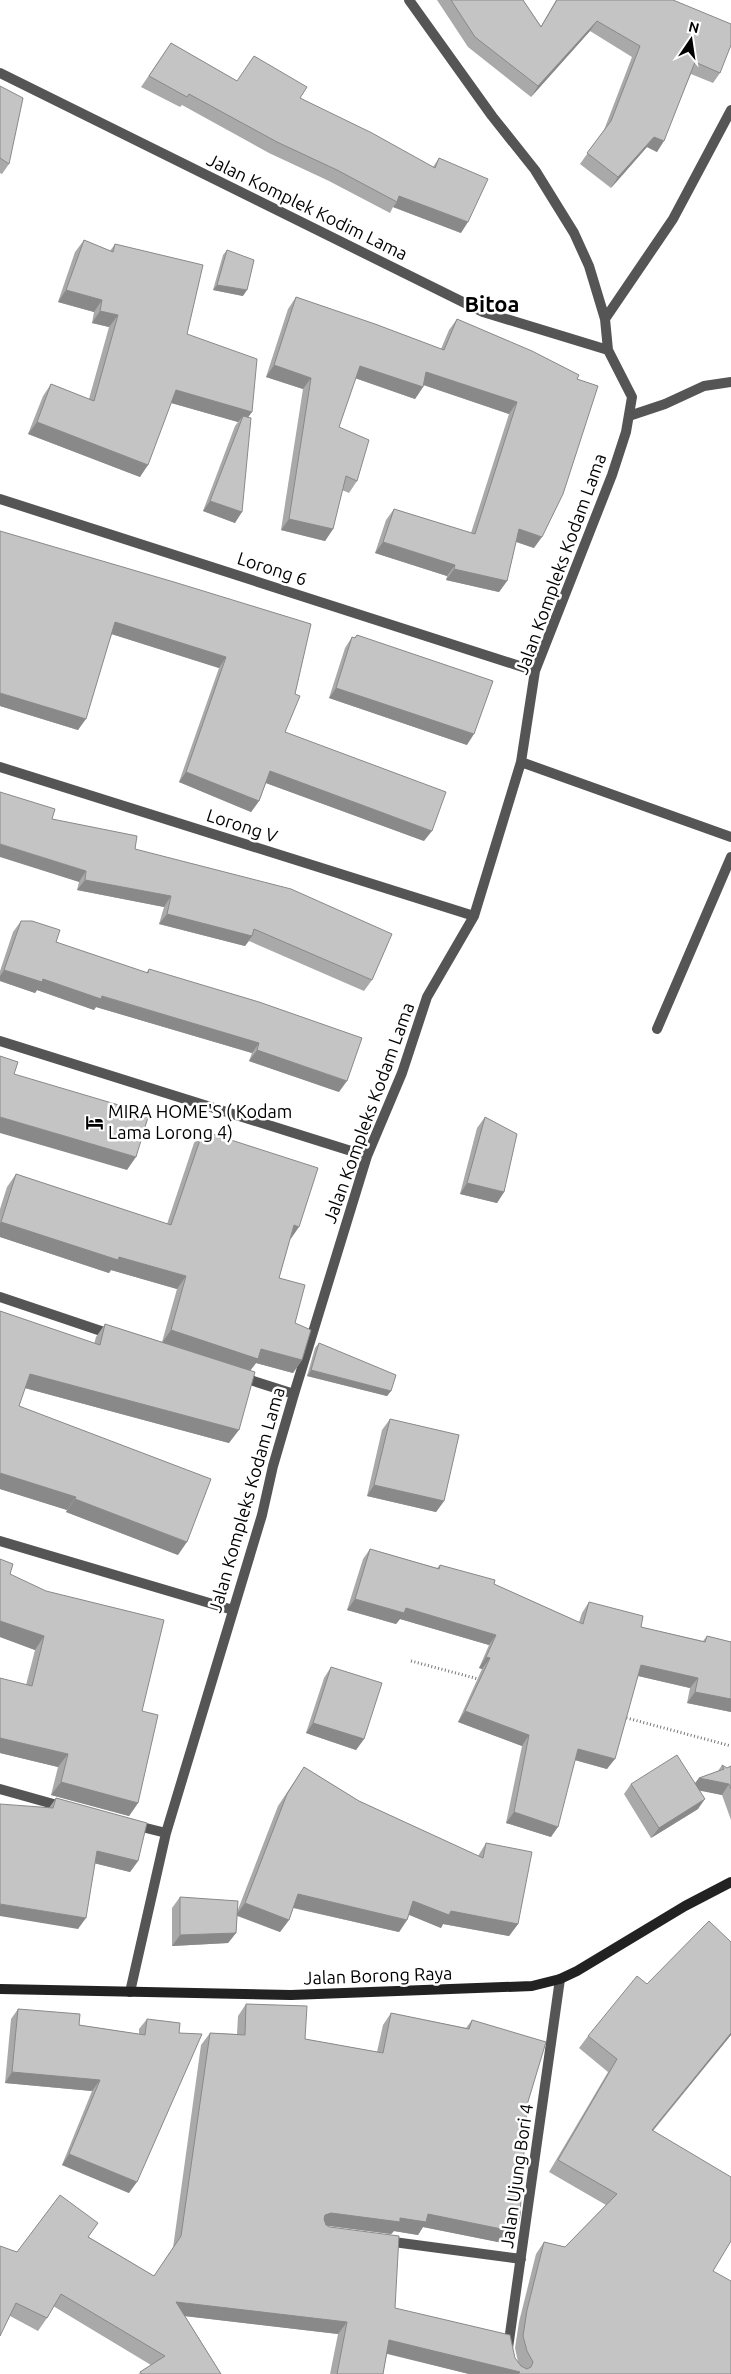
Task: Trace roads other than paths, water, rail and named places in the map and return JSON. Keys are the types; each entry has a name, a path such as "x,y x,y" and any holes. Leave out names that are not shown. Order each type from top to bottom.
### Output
{"main road":[{"name":"Jalan Borong Raya","path":"0,1989 301,1995 494,1989 532,1986 560,1979 685,1906 731,1882"}],"street":[{"path":"409,0 492,116 535,170 574,233 589,266 605,319 608,350"},
{"name":"Jalan Komplek Kodim Lama","path":"0,73 483,312 608,350"},
{"path":"605,319 673,219 731,110"},
{"name":"Jalan Kompleks Kodam Lama","path":"130,1992 166,1833 262,1515 273,1466 294,1394 367,1156 402,1073 427,997 474,916 521,762 535,671 612,476 629,416 632,397 608,350"},
{"path":"629,416 665,404 704,386 731,382"},
{"name":"Lorong 6","path":"0,499 535,671"},
{"path":"521,762 731,837"},
{"name":"Lorong V","path":"0,767 474,916"},
{"path":"657,1029 731,857"},
{"path":"0,1041 367,1156"},
{"path":"0,1297 123,1338"},
{"path":"227,1372 294,1394"},
{"path":"0,1541 234,1610"},
{"path":"0,1789 70,1809"},
{"path":"127,1823 166,1833"},
{"name":"Jalan Ujung Bori 4","path":"510,2357 508,2348 560,1979"},
{"path":"373,2239 521,2259"}],"place":[{"name":"MIRA HOME'S ( Kodam Lama Lorong 4)","path":"94,1122"}],"district":[{"name":"Bitoa","path":"492,304"}]}
